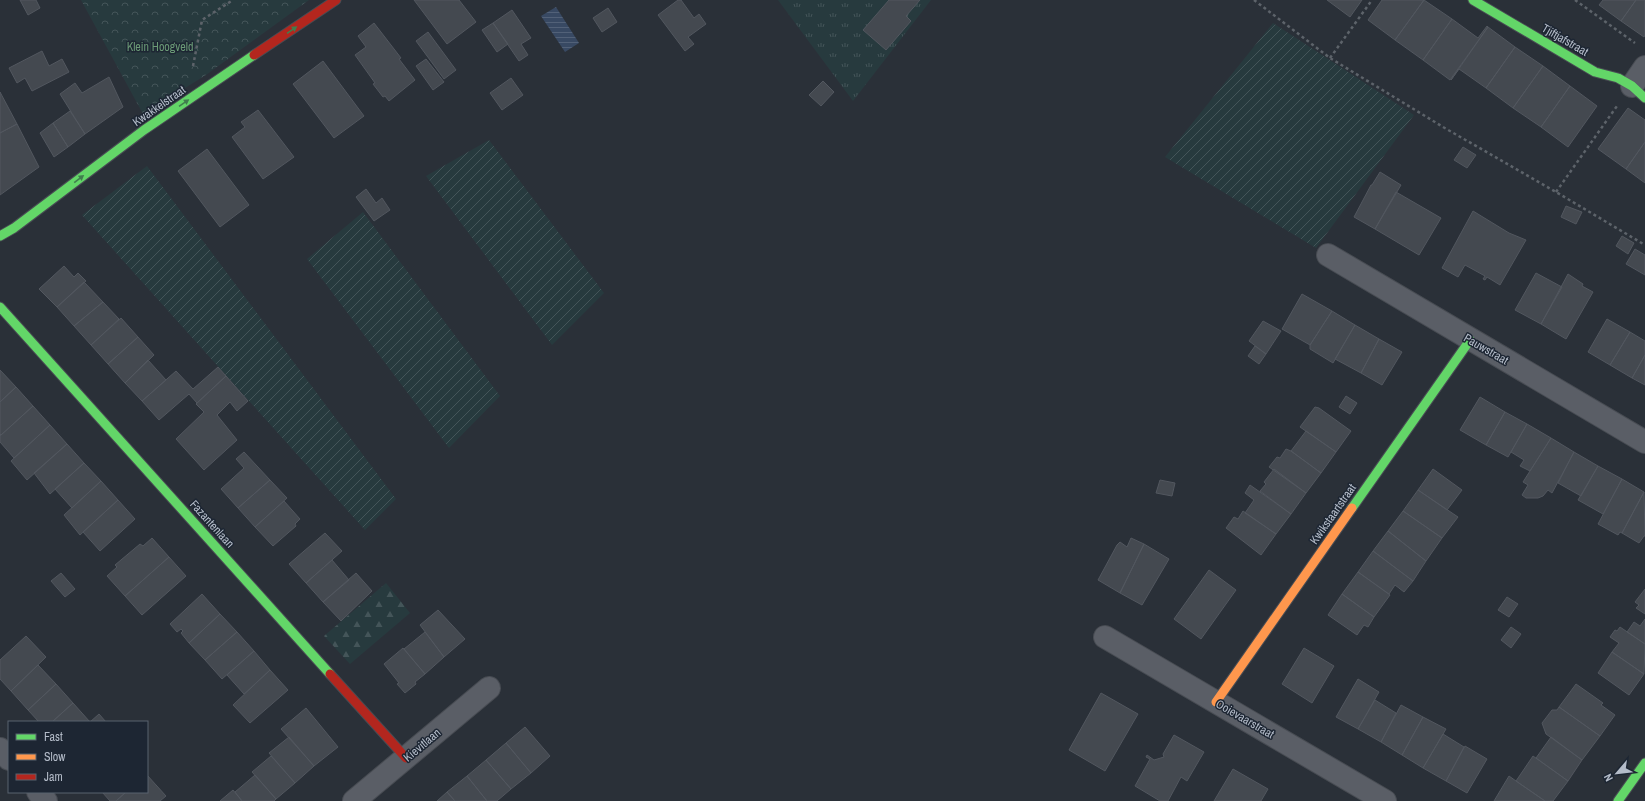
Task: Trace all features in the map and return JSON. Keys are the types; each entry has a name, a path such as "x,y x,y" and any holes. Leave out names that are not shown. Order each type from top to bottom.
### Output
{"street":[{"name":"Kwakkelstraat","path":"0,236 144,130 336,0"},
{"name":"Tjiftjafstraat","path":"1473,0 1595,72 1618,78 1638,92"},
{"path":"1638,92 1645,67"},
{"name":"Pauwstraat","path":"1328,256 1645,442"},
{"name":"Fazantenlaan","path":"0,307 406,758"},
{"name":"Kwikstaartstraat","path":"1216,702 1470,340"},
{"name":"Ooievaarstraat","path":"1105,637 1385,801"},
{"name":"Kievitlaan","path":"354,801 489,688"},
{"path":"0,749 8,758"},
{"path":"1618,801 1645,763"},
{"path":"39,793 46,801"}],"path":[{"path":"186,102 202,20 233,0"},
{"path":"1254,0 1330,58 1443,127 1556,192 1645,246"},
{"path":"1330,58 1372,0"},
{"path":"1575,0 1639,46"},
{"path":"1556,192 1638,92"}],"green space":[{"name":"Klein Hoogveld","path":"81,0 309,0 206,75 143,114"},
{"path":"778,0 931,0 853,101"},
{"path":"1273,23 1414,115 1316,248 1165,157"},
{"path":"489,140 604,293 552,345 426,176"},
{"path":"147,166 396,499 365,530 82,215"},
{"path":"363,212 500,396 449,448 307,259"},
{"path":"386,583 410,613 350,664 324,636"}],"water":[{"path":"556,7 579,43 565,52 541,16"}],"building":[{"path":"20,0 36,0 40,8 28,15"},
{"path":"414,0 459,0 476,22 447,44"},
{"path":"678,0 681,0 694,18 699,14 706,24 688,37 694,44 685,51 658,15"},
{"path":"889,0 920,0 906,16 911,21 886,50 863,30"},
{"path":"1327,0 1362,0 1350,17"},
{"path":"1382,0 1424,0 1395,40 1368,20"},
{"path":"1424,0 1452,19 1423,60 1395,40"},
{"path":"1603,0 1636,0 1621,21 1599,5"},
{"path":"1636,0 1645,0 1644,37 1621,21"},
{"path":"608,8 617,22 602,32 593,18"},
{"path":"512,10 531,38 521,44 528,55 519,61 493,23"},
{"path":"1452,19 1478,38 1487,26 1488,27 1450,80 1423,60"},
{"path":"374,23 401,58 399,59 415,80 389,101 385,96 383,97 373,84 375,83 355,55 366,47 358,36"},
{"path":"493,23 508,44 497,52 482,30"},
{"path":"1488,27 1515,47 1486,88 1459,69 1451,80"},
{"path":"428,32 456,70 444,79 416,41"},
{"path":"1515,47 1543,66 1513,108 1486,88"},
{"path":"42,51 49,66 62,59 69,72 32,91 25,78 17,83 9,68"},
{"path":"426,59 444,82 433,90 416,66"},
{"path":"323,61 364,116 334,138 293,84"},
{"path":"1543,66 1570,86 1541,127 1513,108"},
{"path":"109,77 123,107 85,134 60,94 75,83 82,93"},
{"path":"511,78 523,95 502,110 490,93"},
{"path":"823,81 834,92 821,106 809,95"},
{"path":"1570,86 1597,106 1568,147 1541,127"},
{"path":"0,92 17,124 0,133"},
{"path":"1628,108 1645,120 1645,142 1626,169 1598,149"},
{"path":"258,110 294,157 263,179 232,137 245,127 241,122"},
{"path":"70,111 85,134 68,147 53,123"},
{"path":"53,123 68,147 54,157 40,133"},
{"path":"17,124 39,167 0,195 0,133"},
{"path":"1645,142 1645,183 1626,169"},
{"path":"1463,147 1476,155 1467,168 1454,160"},
{"path":"207,149 249,205 220,227 178,171"},
{"path":"1380,172 1401,185 1375,229 1354,217 1371,185"},
{"path":"366,189 376,203 382,198 390,210 374,221 356,197"},
{"path":"1396,192 1441,218 1419,255 1375,229"},
{"path":"1566,206 1582,212 1576,224 1561,217"},
{"path":"1473,211 1509,233 1526,240 1500,285 1487,277 1485,280 1483,279 1485,276 1465,265 1458,277 1442,268"},
{"path":"1622,236 1634,243 1628,254 1616,246"},
{"path":"1635,249 1645,255 1645,275 1626,264"},
{"path":"64,266 74,277 78,273 86,281 57,307 39,289"},
{"path":"1536,273 1562,287 1541,324 1515,310"},
{"path":"1568,274 1583,284 1582,286 1593,292 1566,339 1541,324"},
{"path":"84,282 103,302 74,326 57,307"},
{"path":"1302,294 1332,311 1310,345 1282,329"},
{"path":"103,302 119,319 91,345 74,326"},
{"path":"1332,311 1355,325 1333,363 1310,349 1310,345"},
{"path":"121,318 138,337 108,364 91,345"},
{"path":"1607,319 1630,332 1610,365 1588,352"},
{"path":"1263,321 1281,331 1266,354 1249,341"},
{"path":"1355,325 1379,339 1361,373 1335,359"},
{"path":"1630,332 1645,341 1645,355 1632,378 1610,365"},
{"path":"138,337 154,355 125,383 108,364"},
{"path":"1379,339 1402,352 1382,385 1361,373"},
{"path":"1255,346 1266,354 1259,364 1248,356"},
{"path":"1645,355 1645,385 1632,378"},
{"path":"148,360 166,380 142,401 125,383"},
{"path":"218,367 226,376 197,403 189,394 159,420 142,401 176,371 193,389"},
{"path":"0,370 16,387 0,402"},
{"path":"226,376 248,401 237,411 230,402 217,415 237,440 204,470 176,439 204,412 196,404"},
{"path":"16,387 33,406 1,435 0,402"},
{"path":"1346,396 1357,403 1350,414 1339,407"},
{"path":"1480,397 1505,412 1486,445 1460,430"},
{"path":"33,406 50,425 14,458 0,442 0,436"},
{"path":"1315,407 1319,408 1351,431 1336,452 1300,427"},
{"path":"1505,412 1527,424 1508,457 1486,445"},
{"path":"1527,424 1551,438 1530,471 1520,466 1524,460 1511,452"},
{"path":"50,425 67,444 27,480 11,461"},
{"path":"1306,431 1336,452 1321,473 1291,451"},
{"path":"1551,438 1574,452 1552,493 1548,490 1543,496 1538,498 1526,498 1522,495 1528,485 1523,482"},
{"path":"67,444 84,463 50,494 34,473"},
{"path":"1286,449 1321,473 1306,493 1269,467 1277,457 1280,458"},
{"path":"244,452 270,480 238,508 221,489 244,468 236,459"},
{"path":"1574,452 1598,466 1581,496 1558,483"},
{"path":"84,463 101,481 72,508 55,489"},
{"path":"1598,466 1622,479 1603,514 1578,500"},
{"path":"1274,469 1306,493 1291,514 1260,491 1266,484 1264,482"},
{"path":"1433,469 1462,490 1447,510 1418,490"},
{"path":"1622,479 1644,492 1622,533 1620,532 1618,535 1598,524"},
{"path":"270,480 287,498 255,527 238,508"},
{"path":"1160,480 1175,483 1172,496 1156,493"},
{"path":"101,481 118,500 80,535 64,515"},
{"path":"1250,485 1291,514 1276,534 1245,513 1254,500 1245,493"},
{"path":"1418,490 1458,517 1442,538 1403,511"},
{"path":"1644,492 1645,536 1639,543 1622,533"},
{"path":"118,500 135,519 100,551 83,532"},
{"path":"284,501 300,519 295,524 296,526 273,546 255,527"},
{"path":"1243,511 1276,534 1261,555 1226,528 1234,517 1238,519"},
{"path":"1403,511 1442,538 1426,561 1388,531"},
{"path":"1388,531 1426,561 1413,581 1373,551"},
{"path":"325,533 342,551 306,583 289,564"},
{"path":"152,538 169,557 125,596 107,576 117,567 115,565 140,544 143,546"},
{"path":"1131,538 1144,544 1120,593 1098,580 1117,545 1120,542 1127,547"},
{"path":"1144,544 1169,559 1142,605 1120,593"},
{"path":"1373,551 1413,581 1404,592 1395,585 1389,594 1358,572"},
{"path":"169,557 186,576 142,615 125,596"},
{"path":"332,560 349,580 323,602 306,583"},
{"path":"1209,570 1236,590 1201,639 1174,619"},
{"path":"1358,572 1390,595 1374,617 1342,594"},
{"path":"61,573 75,589 65,597 51,581"},
{"path":"356,573 372,591 341,621 323,602"},
{"path":"1645,589 1645,614 1636,608 1639,605 1635,602"},
{"path":"202,594 220,614 189,643 181,633 183,631 181,629 177,632 170,624"},
{"path":"1342,594 1374,617 1368,627 1364,625 1357,635 1328,615"},
{"path":"1507,597 1518,604 1509,617 1498,610"},
{"path":"438,610 465,639 444,657 420,625"},
{"path":"220,614 237,632 205,660 189,643"},
{"path":"1645,619 1645,644 1627,632 1634,622 1640,626"},
{"path":"1511,627 1521,634 1511,648 1501,640"},
{"path":"1620,627 1645,644 1644,674 1612,652 1619,643 1610,637 1615,630 1617,631"},
{"path":"237,632 254,651 222,679 205,660"},
{"path":"425,632 444,657 425,674 404,649"},
{"path":"26,636 46,657 11,691 0,679 0,660"},
{"path":"403,648 425,674 405,693 397,684 399,683 384,664"},
{"path":"1304,648 1334,666 1312,703 1282,684"},
{"path":"254,651 270,670 244,694 227,675"},
{"path":"1612,652 1644,674 1629,695 1598,673"},
{"path":"38,665 56,684 28,710 11,691"},
{"path":"270,670 288,690 250,723 233,705"},
{"path":"1358,679 1379,692 1358,729 1336,717"},
{"path":"56,684 73,703 53,721 38,721 28,710"},
{"path":"1576,684 1603,703 1601,705 1615,715 1600,736 1559,707"},
{"path":"1101,693 1138,714 1105,771 1069,750"},
{"path":"1375,700 1396,713 1381,742 1358,729"},
{"path":"73,703 89,721 53,721"},
{"path":"1401,705 1423,717 1402,755 1381,742"},
{"path":"1559,707 1600,736 1582,760 1546,734 1542,723 1552,710 1557,710"},
{"path":"306,708 338,747 314,766 281,729"},
{"path":"99,714 105,721 91,721"},
{"path":"1423,717 1446,729 1423,768 1402,755"},
{"path":"525,727 550,756 531,773 506,743"},
{"path":"1443,734 1464,747 1446,781 1423,768"},
{"path":"1174,735 1204,752 1187,781 1181,777 1168,801 1160,801 1135,786 1150,759 1146,757 1147,755 1154,760 1164,757 1163,754"},
{"path":"289,737 314,766 295,783 269,753"},
{"path":"1551,737 1582,760 1568,781 1536,758"},
{"path":"506,743 531,773 511,789 486,760"},
{"path":"1465,746 1487,759 1467,793 1446,781"},
{"path":"271,756 295,783 276,799 252,772"},
{"path":"1533,756 1568,781 1553,801 1545,801 1516,781"},
{"path":"486,760 511,789 497,801 487,801 467,776"},
{"path":"1233,769 1268,789 1261,801 1214,801"},
{"path":"255,775 276,799 274,801 242,801 235,792"},
{"path":"148,776 166,796 160,801 116,801 125,793 148,793"},
{"path":"467,776 487,801 455,801 447,792"},
{"path":"1509,776 1516,781 1545,801 1494,801"},
{"path":"233,790 242,801 220,801"},
{"path":"447,792 455,801 437,801"},
{"path":"103,793 125,793 116,801 110,801"}],"traffic: fast":[{"path":"1473,0 1595,72 1618,78 1632,86 1645,98"},
{"path":"0,236 14,228 144,130 254,55"},
{"path":"0,307 330,674"},
{"path":"1352,508 1470,340"},
{"path":"1618,801 1645,763"}],"traffic: slow":[{"path":"1216,702 1352,508"}],"traffic: jam":[{"path":"254,55 336,0"},
{"path":"330,674 406,758"}]}
